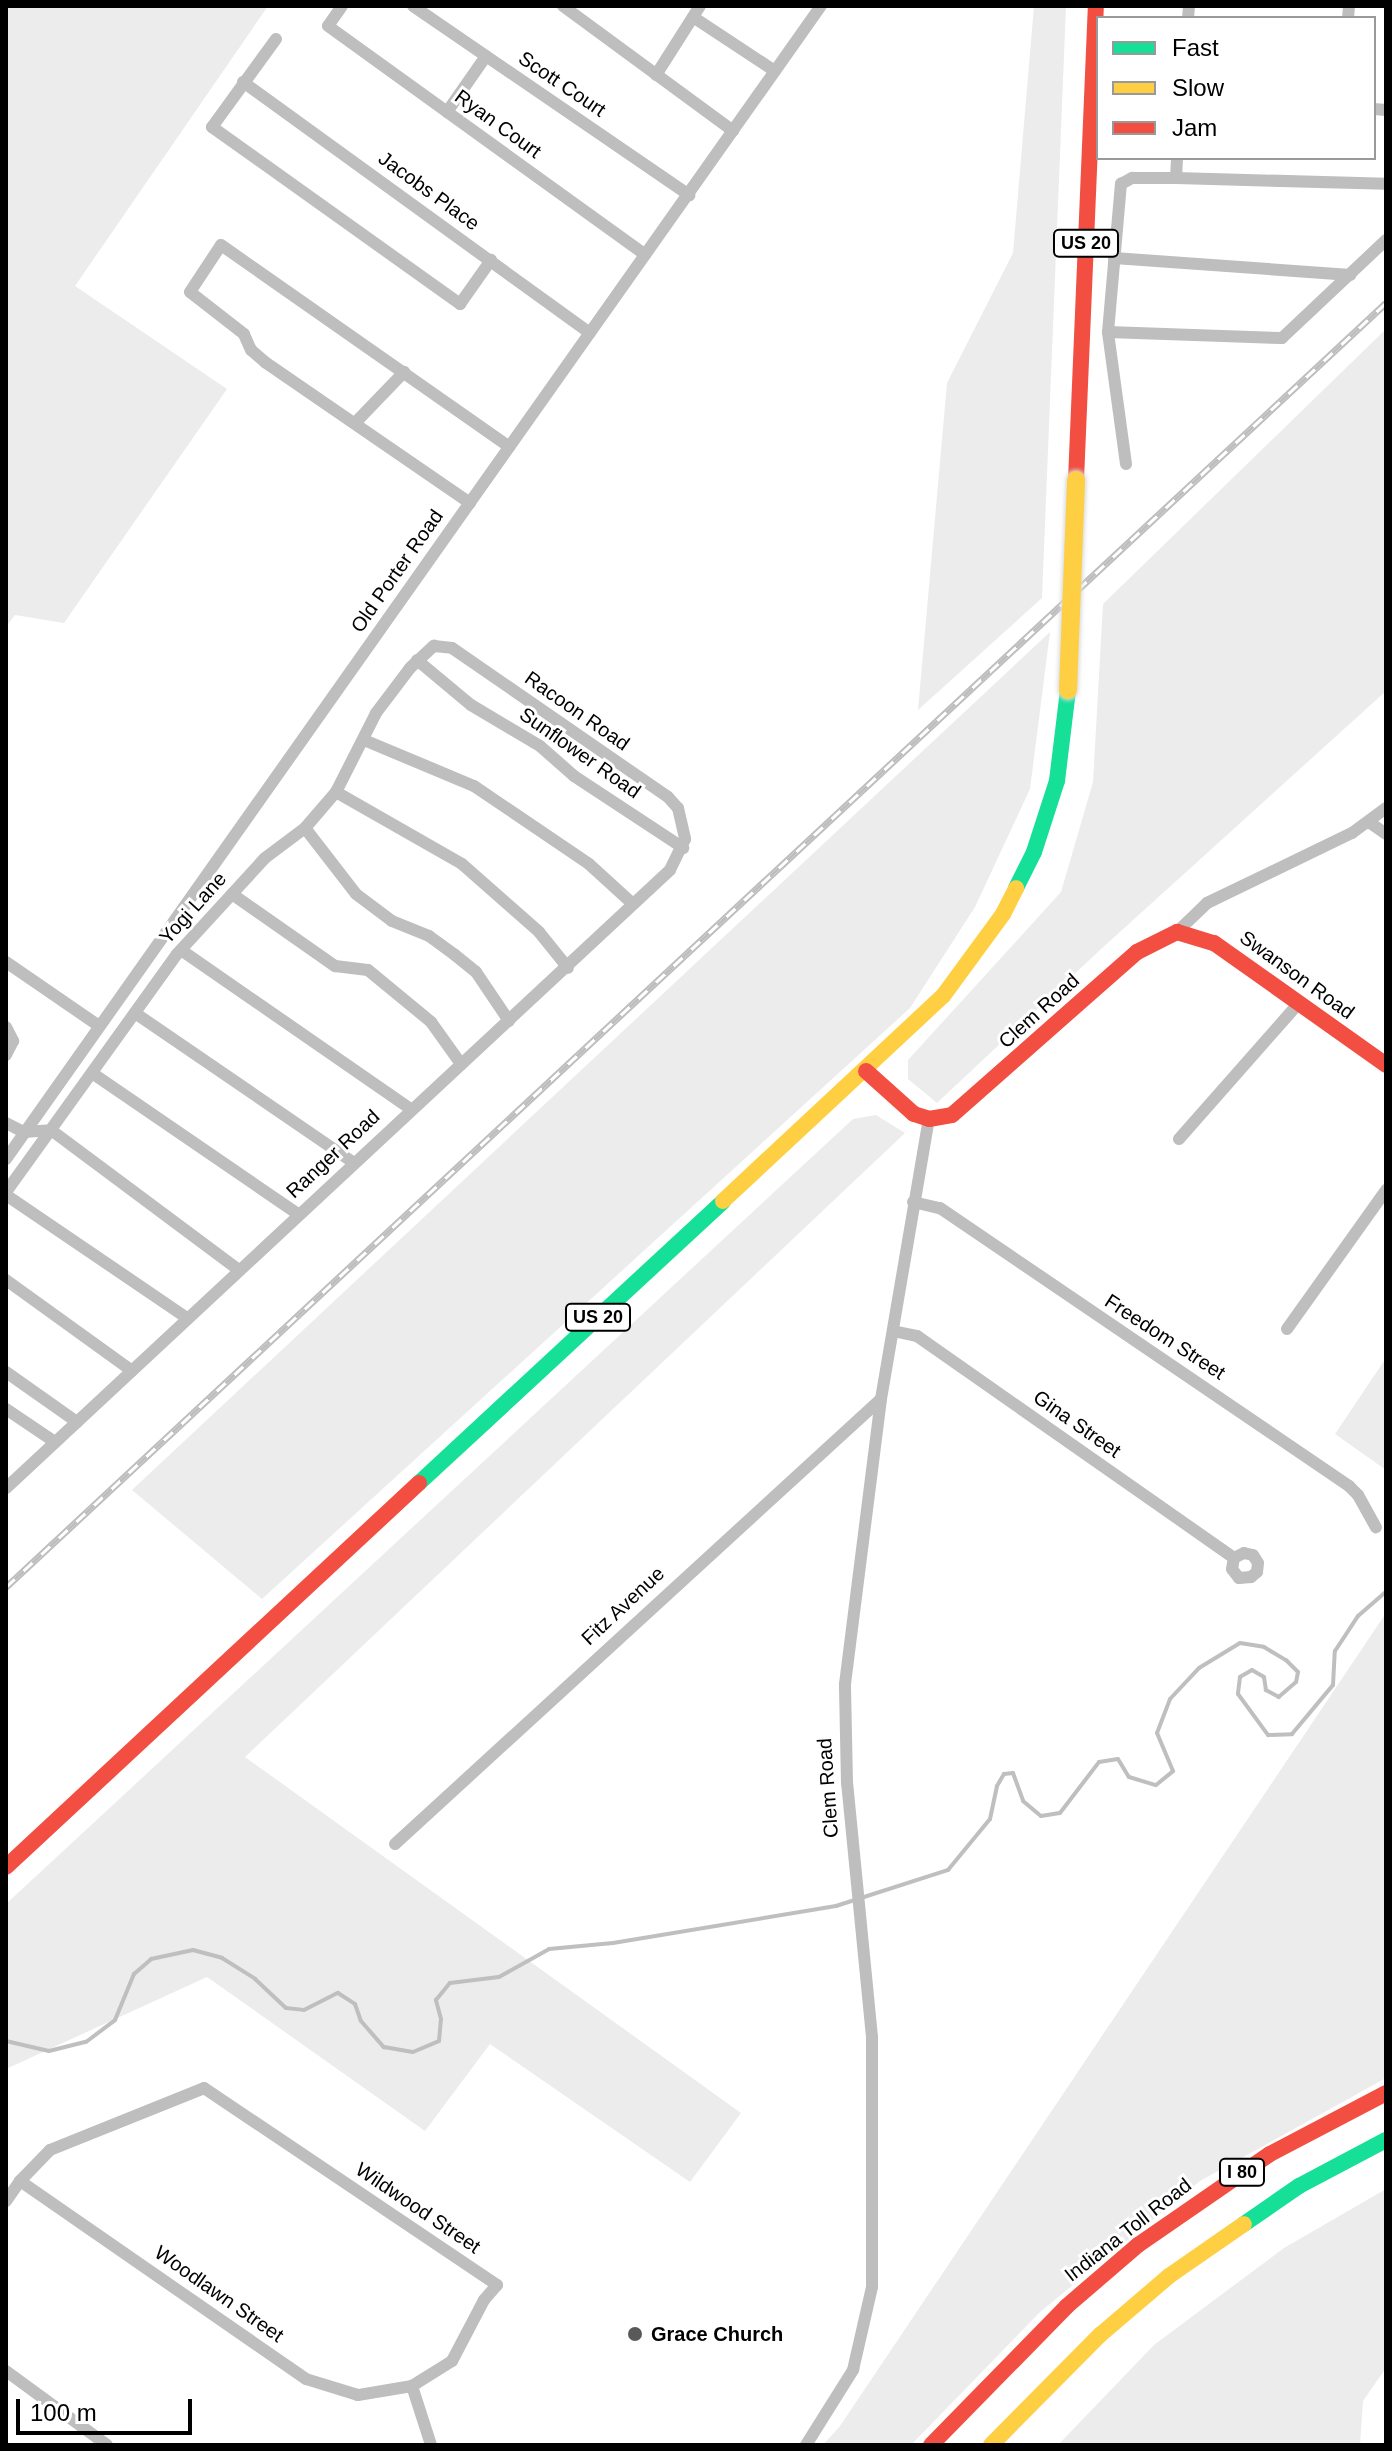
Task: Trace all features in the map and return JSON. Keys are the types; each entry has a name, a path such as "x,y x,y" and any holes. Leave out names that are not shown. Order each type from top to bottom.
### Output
{"main road":[{"name":"US 20","path":"6,1867 866,1071 943,996 976,955 1015,894 1051,804 1061,757 1068,690 1096,15"},
{"name":"Swanson Road","path":"1177,932 1214,943 1386,1065"},
{"name":"Clem Road","path":"929,1119 952,1115 969,1103 1137,952 1177,932"},
{"path":"866,1071 914,1114 929,1119"},
{"name":"Indiana Toll Road","path":"931,2445 1067,2306 1138,2245 1270,2154 1386,2093"},
{"name":"I 80","path":"991,2445 1100,2335 1169,2276 1299,2186 1386,2140"}],"street":[{"name":"Ryan Court","path":"342,6 328,26 645,255"},
{"name":"Scott Court","path":"413,6 689,195"},
{"path":"563,6 733,131"},
{"name":"Old Porter Road","path":"6,1159 819,7"},
{"path":"656,75 696,11 775,71"},
{"path":"276,39 212,127 460,304 491,260"},
{"path":"447,112 486,56"},
{"name":"Jacobs Place","path":"243,82 590,333"},
{"path":"1176,178 1177,160"},
{"path":"1126,464 1108,332 1121,184 1132,178 1176,178 1386,184"},
{"path":"1108,332 1282,338 1386,240"},
{"path":"470,503 265,362 251,350 244,334 190,292 221,245 509,447"},
{"path":"1114,258 1350,275"},
{"path":"355,423 404,372"},
{"name":"Racoon Road","path":"417,660 434,646 452,648 668,797 683,818 683,848"},
{"name":"Yogi Lane","path":"6,1194 181,950 265,858 305,828 336,792 376,713 417,660"},
{"name":"Sunflower Road","path":"417,660 471,705 540,746 574,776 683,848"},
{"path":"364,740 435,768 496,800 589,864 633,904"},
{"path":"336,792 462,864 539,932 568,968"},
{"path":"1177,932 1207,903 1369,822 1386,808"},
{"path":"1369,822 1386,834"},
{"path":"305,828 356,894 392,921 429,936 476,972 509,1021"},
{"name":"Ranger Road","path":"6,1488 353,1162 568,968 670,870 683,848"},
{"path":"232,894 335,966 368,970 431,1022 461,1064"},
{"path":"181,950 411,1109"},
{"path":"6,962 99,1026"},
{"path":"1179,1139 1299,1003"},
{"path":"135,1013 353,1162"},
{"path":"6,1027 13,1041 6,1055"},
{"path":"92,1073 298,1214"},
{"name":"Clem Road","path":"806,2445 853,2370 872,2287 872,2037 847,1783 845,1684 881,1399 929,1119"},
{"path":"6,1123 24,1132 51,1130 239,1270"},
{"path":"1287,1329 1386,1190"},
{"path":"6,1194 187,1318"},
{"name":"Freedom Street","path":"913,1202 940,1208 1349,1486 1358,1495 1376,1527"},
{"path":"6,1280 132,1371"},
{"name":"Gina Street","path":"893,1331 917,1336 1234,1558"},
{"path":"6,1372 77,1422"},
{"name":"Fitz Avenue","path":"395,1844 881,1399"},
{"path":"6,1409 55,1442"},
{"name":"Wildwood Street","path":"20,2181 50,2150 204,2088 497,2285 484,2300 452,2361 412,2386"},
{"path":"6,2201 20,2181"},
{"name":"Woodlawn Street","path":"20,2181 306,2379 358,2395 412,2386"},
{"path":"6,2371 107,2445"},
{"path":"412,2386 431,2445"}],"shaded area":[{"path":"6,6 268,6 75,286 227,389 64,623 15,615 6,627"},
{"path":"1034,6 1066,6 1042,598 918,710 947,383 1013,253"},
{"path":"1386,329 1386,691 1100,950 937,1103 908,1079 908,1060 1061,892 1093,782 1103,604"},
{"path":"1050,632 1030,789 975,907 910,1008 262,1599 132,1490"},
{"path":"876,1115 905,1133 245,1757 741,2113 690,2182 490,2044 425,2131 207,1977 6,2069 6,1904 853,1119"},
{"path":"1386,1358 1386,1470 1335,1434"},
{"path":"1386,1613 1386,2078 1200,2181 1040,2312 911,2445 823,2445 840,2426"},
{"path":"1386,2189 1386,2368 1363,2401 1360,2445 1058,2445 1154,2345 1284,2248"}],"waterway":[{"path":"6,2041 49,2051 86,2042 115,2020 134,1974 151,1959 193,1950 222,1958 255,1979 286,2008 304,2010 338,1993 355,2004 361,2021 384,2047 413,2052 439,2041 441,2019 436,2000 450,1983 499,1977 549,1949 613,1943 836,1906 948,1870 990,1819 997,1786 1004,1774 1013,1773 1023,1801 1041,1816 1060,1813 1099,1762 1118,1759 1129,1777 1156,1785 1173,1771 1157,1733 1170,1699 1199,1668 1240,1643 1264,1647 1286,1660 1298,1672 1296,1682 1279,1697 1266,1690 1264,1677 1252,1670 1240,1677 1238,1694 1268,1735 1292,1734 1333,1685 1335,1651 1358,1616 1386,1592"}],"railway":[{"path":"6,1587 1386,303"}],"traffic: fast":[{"path":"1016,888 1034,852 1057,781 1068,690"},
{"path":"419,1483 723,1201"},
{"path":"1244,2224 1299,2186 1386,2140"}],"traffic: slow":[{"path":"1068,690 1076,480"},
{"path":"723,1201 943,996 1003,914 1016,888"},
{"path":"991,2445 1100,2335 1169,2276 1244,2224"}],"traffic: jam":[{"path":"1076,480 1096,6"},
{"path":"866,1071 914,1114 929,1119 952,1115 1137,952 1177,932 1214,943 1386,1065"},
{"path":"6,1867 419,1483"},
{"path":"931,2445 1067,2306 1138,2245 1270,2154 1386,2093"}],"place":[{"name":"Grace Church","path":"635,2334"}]}
